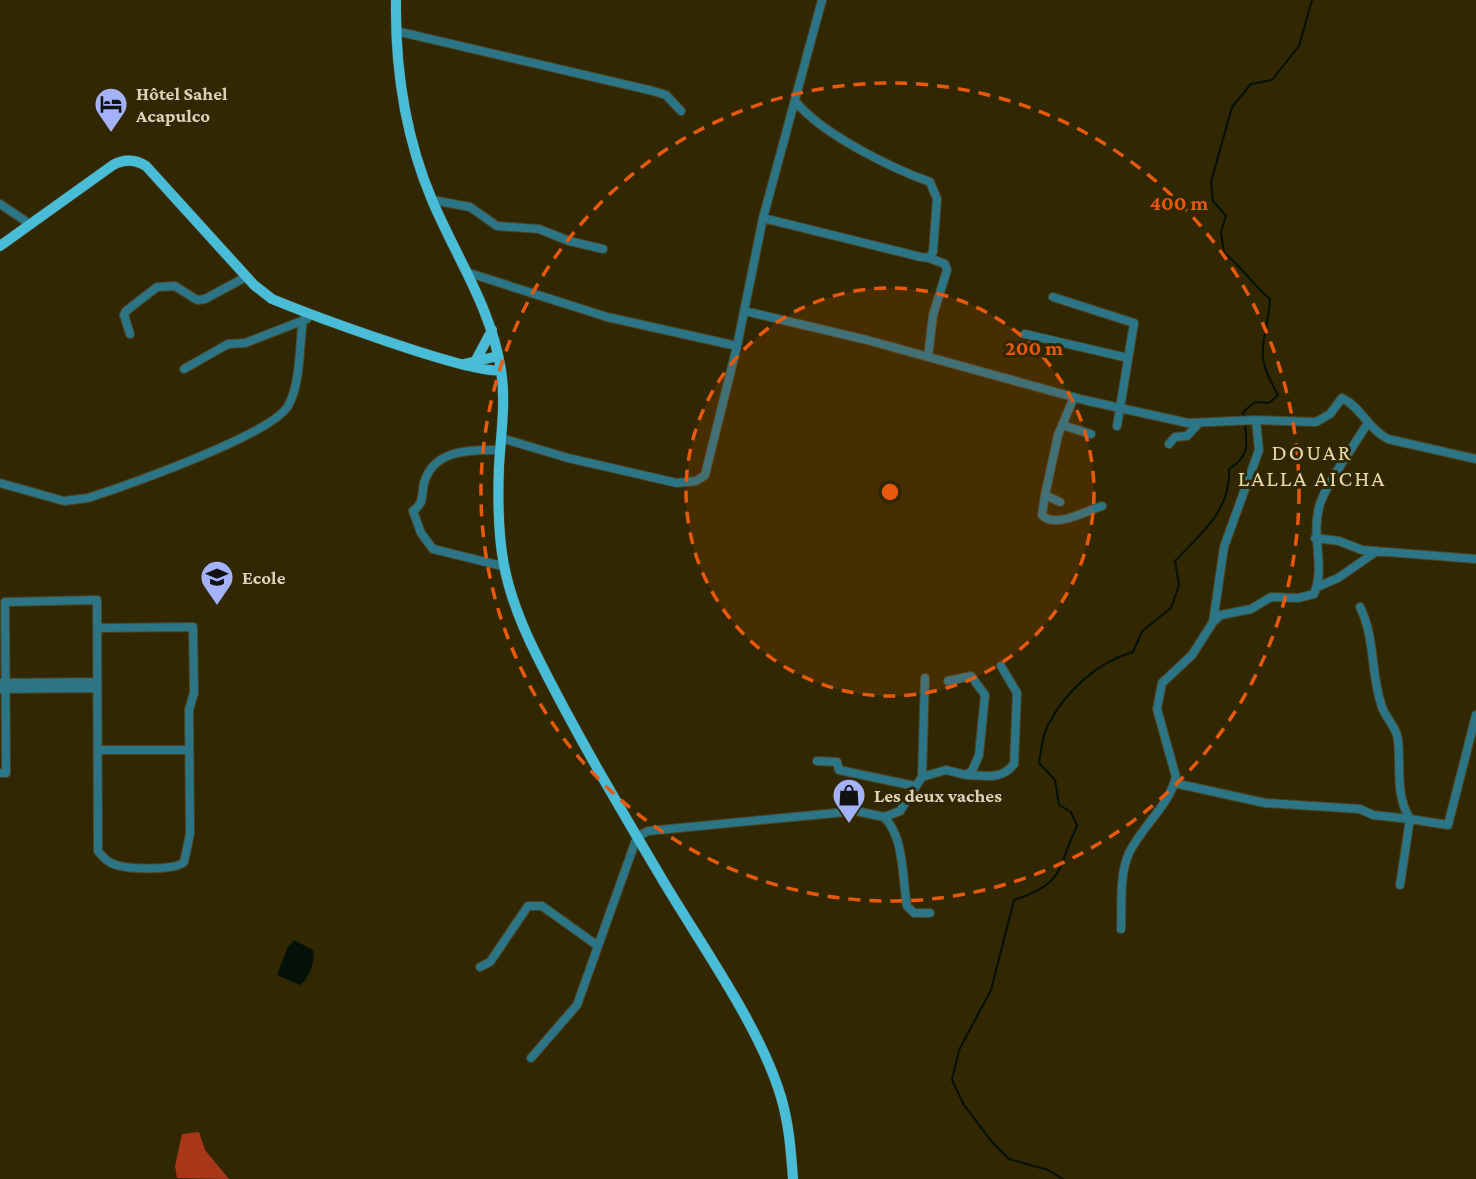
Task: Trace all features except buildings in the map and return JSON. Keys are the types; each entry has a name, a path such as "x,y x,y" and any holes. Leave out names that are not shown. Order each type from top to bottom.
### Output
{"main road":[{"path":"396,0 396,31 408,128 432,200 469,273 492,330 501,370 503,385 498,507 502,566 509,594 537,656 637,837 764,1053 780,1096 789,1135 793,1179"},
{"path":"0,246 118,162 135,161 150,170 246,277 272,299 463,364 501,370"},
{"path":"478,365 492,330"},
{"path":"478,365 498,356"},
{"path":"478,365 503,385"}],"street":[{"path":"501,438 677,483 696,481 705,475 737,346 763,218 822,0"},
{"path":"396,31 653,91 666,96 681,111"},
{"path":"796,102 806,114 871,155 900,172 930,182 937,199 933,252 929,258"},
{"path":"432,200 470,207 497,226 539,229 569,241 603,249"},
{"path":"0,204 30,224"},
{"path":"763,218 945,264 947,270 933,315 928,357"},
{"path":"469,273 607,317 737,346"},
{"path":"130,334 124,314 157,287 175,286 197,300 205,299 246,277"},
{"path":"1053,297 1135,323 1117,426"},
{"path":"745,310 1074,397 1198,424 1256,420 1316,422 1323,420 1342,398 1353,405 1367,424 1388,439 1476,459"},
{"path":"184,369 228,344 245,343 316,316"},
{"path":"0,483 64,501 88,498 232,444 288,407 293,395 303,320"},
{"path":"1025,334 1128,358"},
{"path":"1074,397 1062,425 1042,514 1049,520 1059,520 1102,506"},
{"path":"1213,622 1224,547 1259,450 1256,420"},
{"path":"1169,444 1175,437 1187,436 1198,424"},
{"path":"1121,929 1123,881 1128,854 1174,783 1175,767 1157,709 1162,683 1192,655 1213,622 1221,615 1251,609 1271,597 1298,598 1314,594 1320,579 1315,538 1320,503 1367,424"},
{"path":"1062,425 1091,434"},
{"path":"500,450 465,450 444,457 429,472 422,503 413,511 421,533 433,549 502,566"},
{"path":"1045,495 1060,502"},
{"path":"1315,538 1377,551 1476,559"},
{"path":"1317,587 1338,578 1377,551"},
{"path":"0,773 6,773 3,686 5,602 97,600 97,628 97,685 98,750 98,851 117,866 176,868 187,858 190,843 189,710 194,693 193,627 97,628"},
{"path":"1360,607 1369,626 1375,682 1382,709 1396,732 1401,801 1410,819 1400,885"},
{"path":"531,1058 576,1005 637,837 648,831 856,811 884,817 901,811 922,777 946,770 992,778 1009,770 1014,764 1017,693 1000,666"},
{"path":"948,681 971,676 985,695 979,755 972,771 966,775"},
{"path":"922,777 925,678"},
{"path":"3,686 97,685"},
{"path":"1174,783 1265,803 1360,809 1373,815 1448,825 1476,715"},
{"path":"98,750 189,750"},
{"path":"817,761 837,762 839,770 915,786"},
{"path":"884,817 899,846 908,909 914,913 930,913"},
{"path":"480,967 490,962 528,906 542,906 598,946"}],"shaded area":[{"path":"294,940 313,950 314,954 308,974 300,985 277,975 288,947"},
{"path":"199,1132 205,1150 229,1179 177,1178 175,1166 182,1134"}],"waterway":[{"path":"1244,416 1243,412 1255,402 1269,403 1278,395 1263,356 1270,299 1224,253 1221,232 1226,216 1213,201 1211,182 1232,107 1251,84 1272,80 1299,46 1312,0"},
{"path":"1063,1179 1048,1170 1009,1159 992,1142 964,1105 952,1080 959,1050 991,990 1014,900 1044,887 1052,880 1077,826 1071,812 1059,805 1055,780 1039,763 1046,729 1063,701 1083,680 1107,663 1133,652 1142,631 1171,608 1179,585 1175,561 1204,531 1220,509 1228,484 1229,469 1240,460 1245,451 1245,425"}],"place":[{"name":"Hôtel Sahel Acapulco","path":"111,134"},
{"name":"Ecole","path":"217,607"},
{"name":"Les deux vaches","path":"849,825"}],"district":[{"name":"DOUAR LALLA AICHA","path":"1312,465"}]}
